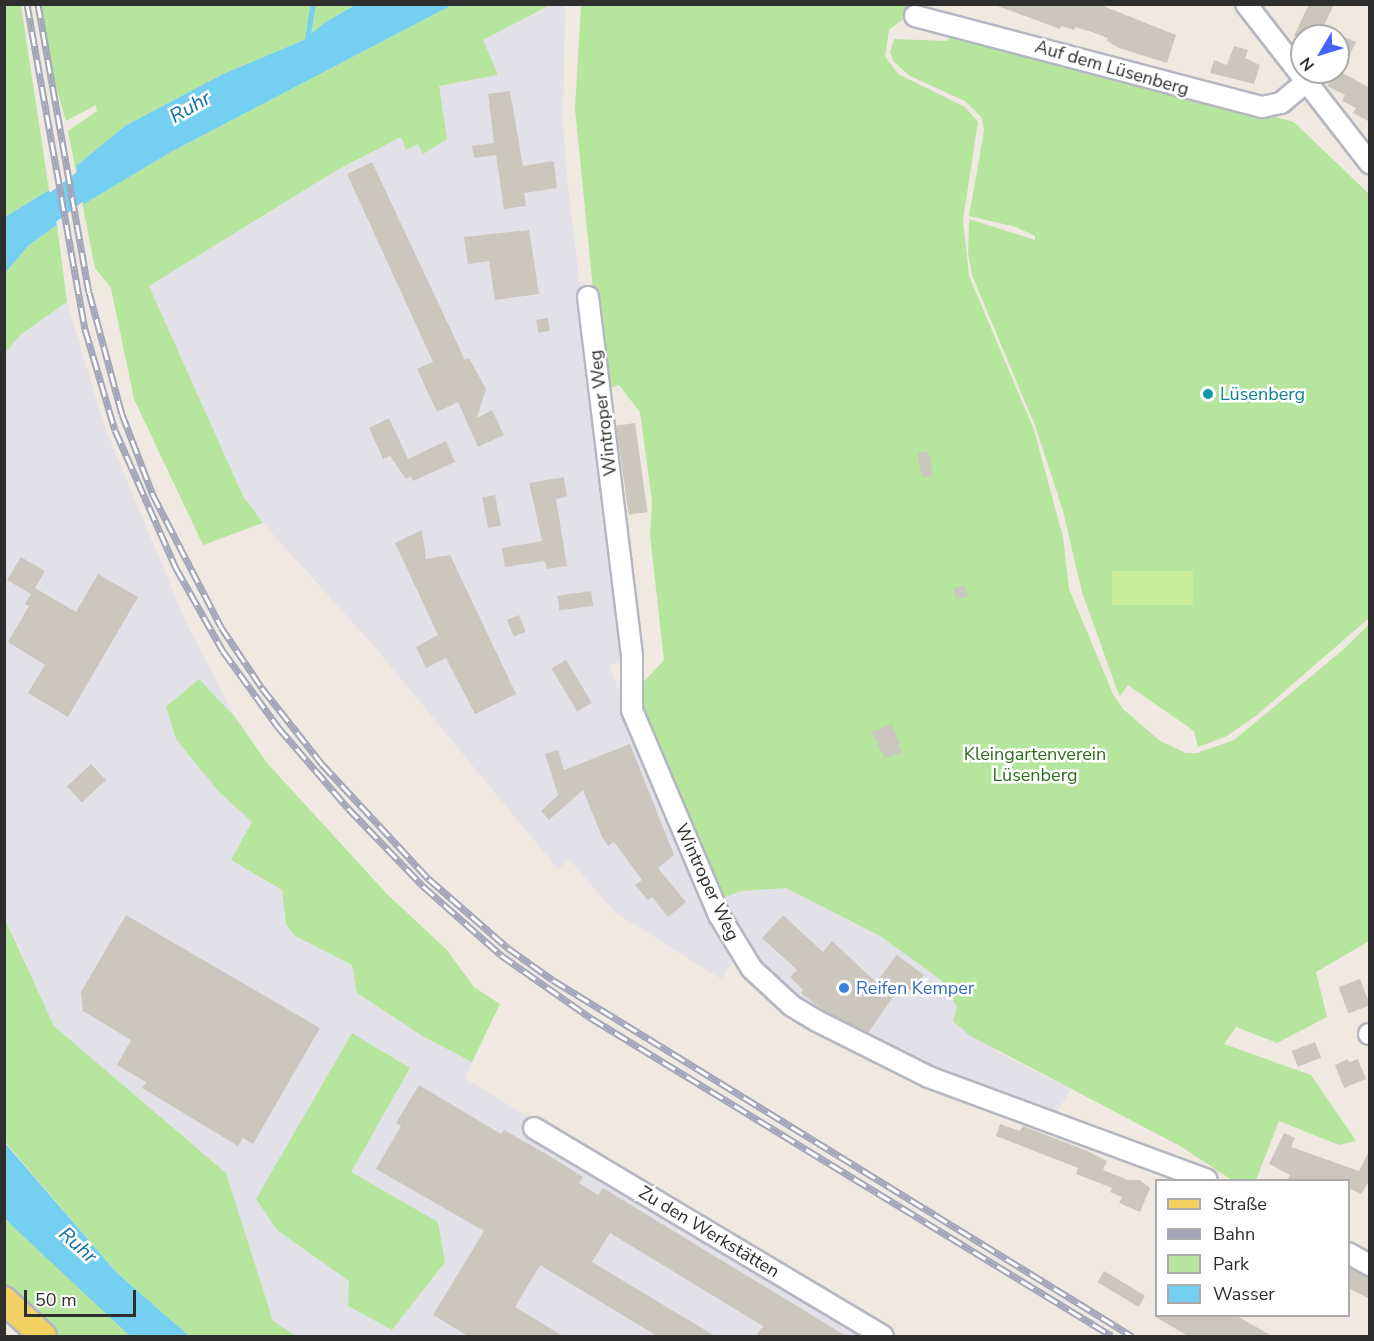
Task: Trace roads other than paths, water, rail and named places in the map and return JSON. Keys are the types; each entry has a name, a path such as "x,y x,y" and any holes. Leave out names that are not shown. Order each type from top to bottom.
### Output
{"main road":[{"path":"4,1300 43,1336"}],"street":[{"path":"1246,4 1290,65"},
{"name":"Auf dem Lüsenberg","path":"915,16 1262,107 1281,103 1304,84"},
{"path":"1304,84 1370,163"},
{"name":"Wintroper Weg","path":"588,297 632,656 632,711 718,915 752,969 792,1005 817,1021 929,1077 1204,1179"},
{"name":"Zu den Werkstätten","path":"534,1128 883,1336"},
{"path":"1350,1254 1370,1264"}],"water":[{"path":"355,5 452,5 171,152 84,204 76,166 125,126 223,74 304,40 324,23"},
{"path":"49,190 57,225 29,245 5,273 5,217"},
{"path":"4,1142 116,1272 189,1336 130,1336 5,1219"}],"waterway":[{"path":"307,40 313,4"},
{"name":"Ruhr","path":"4,252 18,233 109,164"}],"railway":[{"path":"27,4 85,329 115,430 176,568 223,651 278,727 348,808 423,886 501,955 591,1018 1112,1336"},
{"path":"38,4 89,292 122,414 153,495 221,627 262,688 322,764 429,879 508,948 553,980 1132,1336"}],"place":[{"name":"Lüsenberg","path":"1208,394"},
{"name":"Reifen Kemper","path":"844,988"}],"park label":[{"name":"Kleingartenverein Lüsenberg","path":"1035,765"}]}
